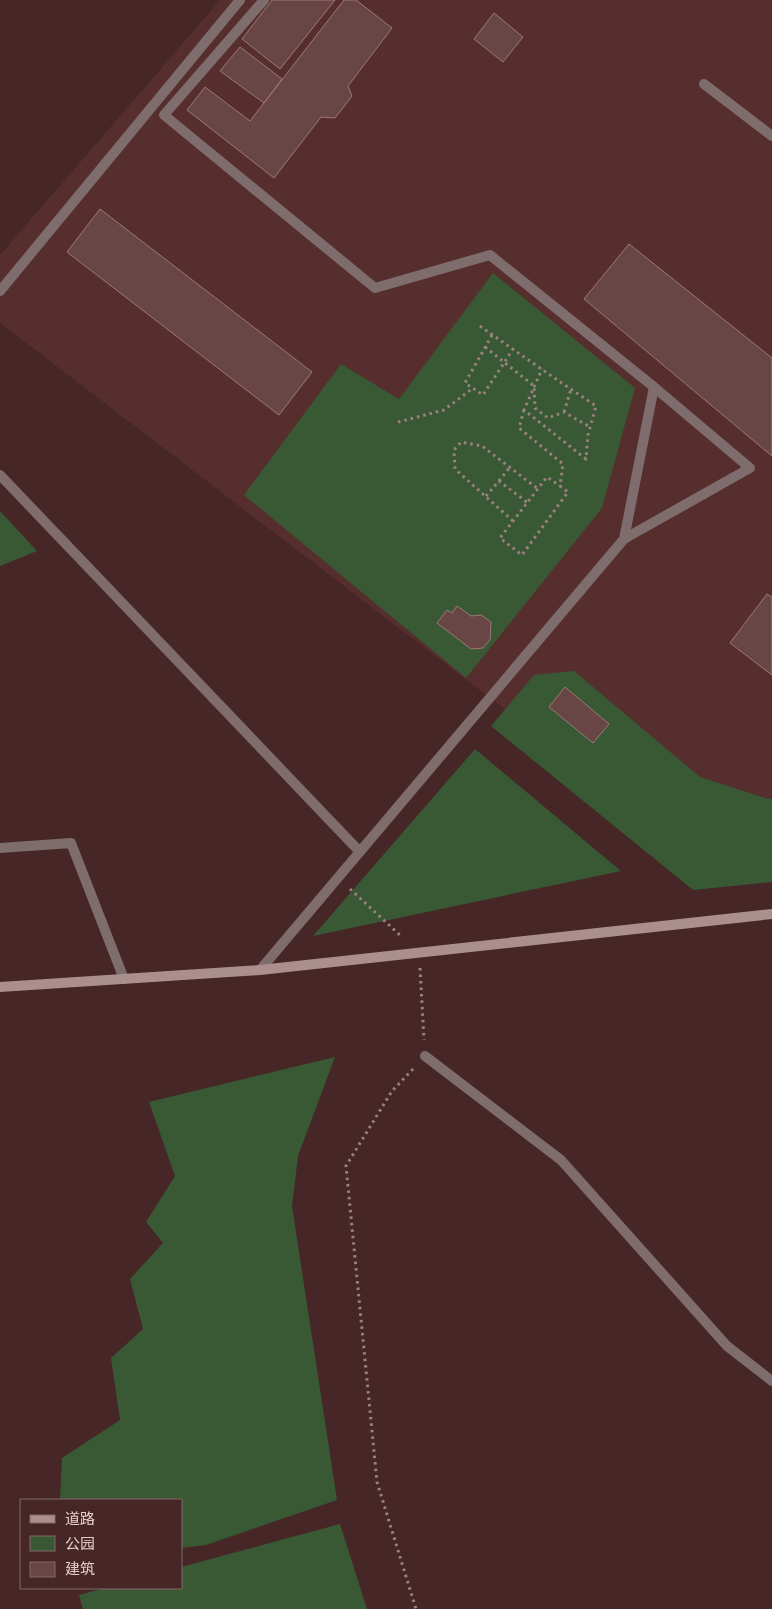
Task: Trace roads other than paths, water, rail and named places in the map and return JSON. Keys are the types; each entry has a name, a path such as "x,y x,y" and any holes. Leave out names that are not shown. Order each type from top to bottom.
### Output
{"street":[{"path":"0,291 240,0"},
{"path":"260,970 624,539 750,468 490,255 375,288 164,116 264,0"},
{"path":"704,84 772,136"},
{"path":"624,539 654,388"},
{"path":"0,475 360,852"},
{"path":"0,848 70,843 124,979"},
{"path":"0,988 260,970 772,914"},
{"path":"425,1056 561,1160 727,1346 772,1381"}]}
